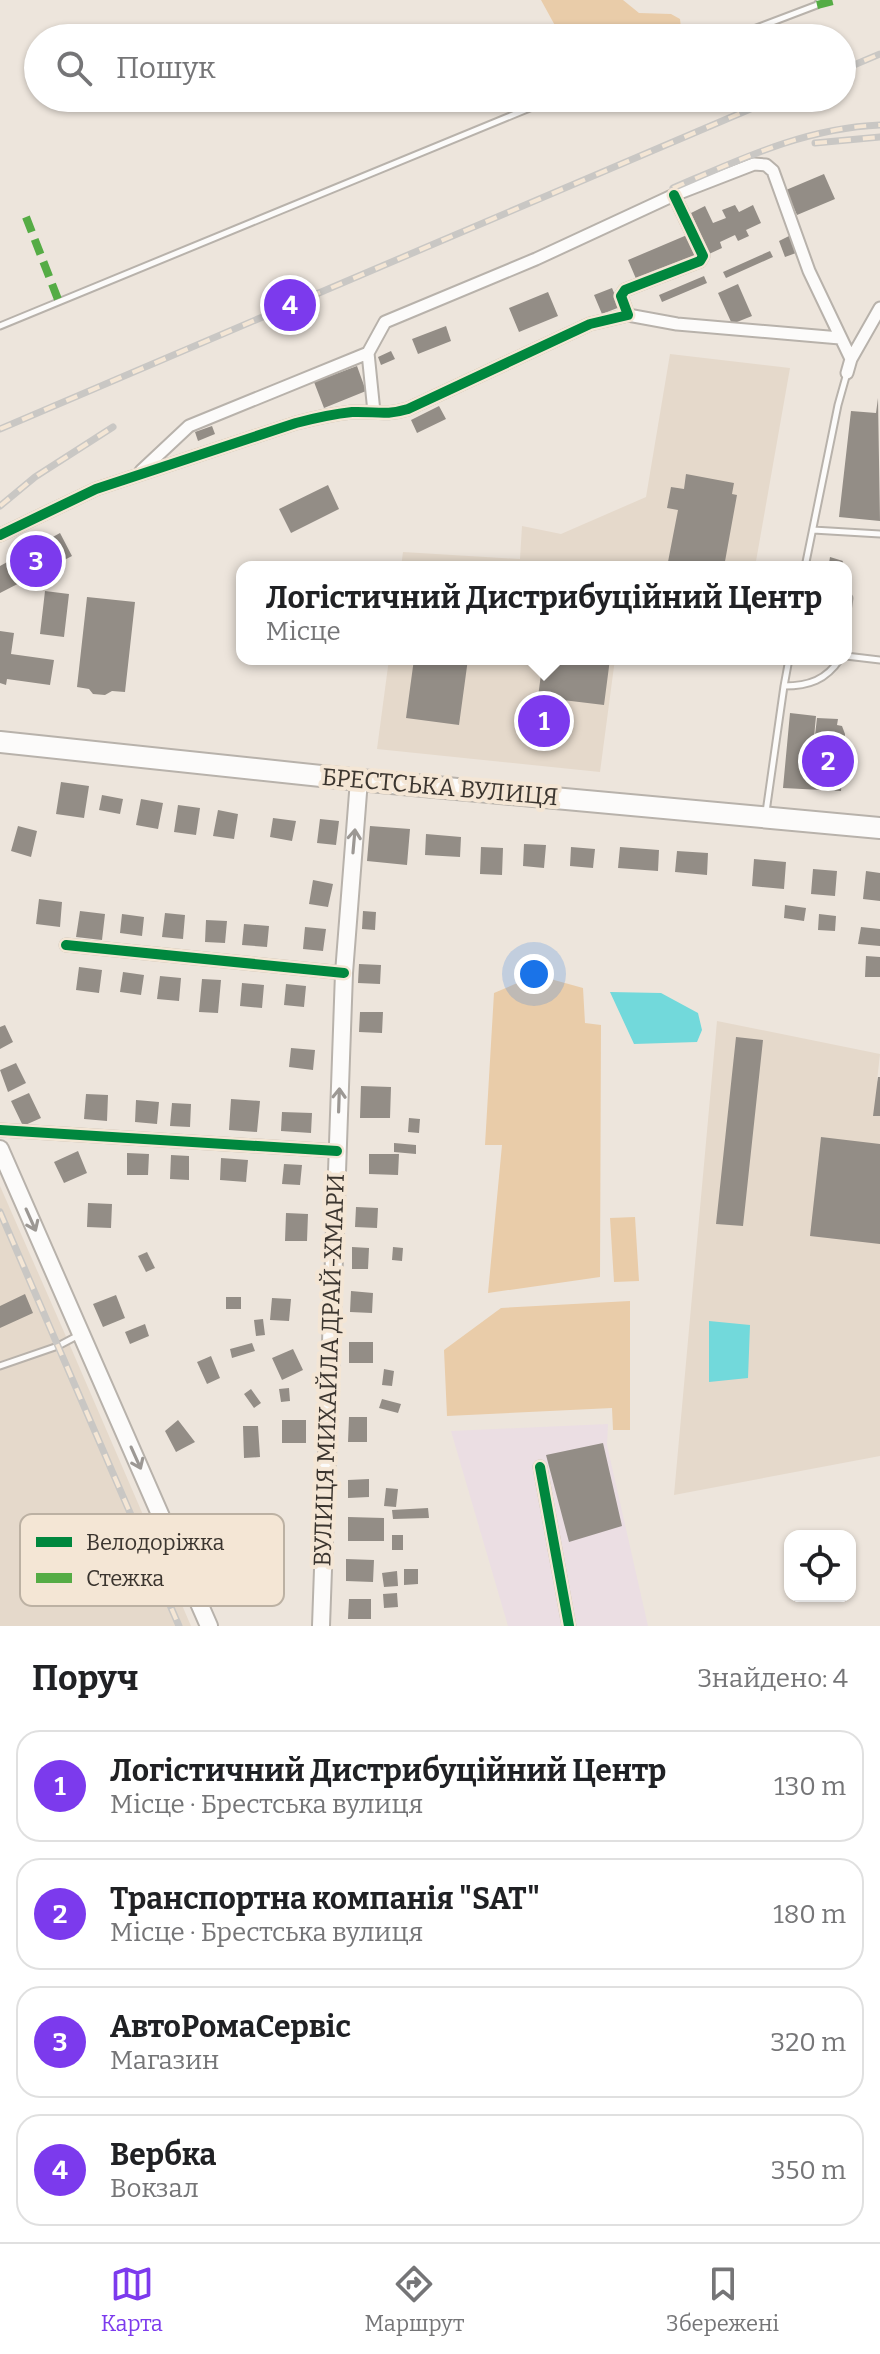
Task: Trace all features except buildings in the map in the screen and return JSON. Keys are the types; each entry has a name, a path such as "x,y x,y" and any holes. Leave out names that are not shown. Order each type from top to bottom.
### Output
{"highway":[{"name":"БРЕСТСЬКА ВУЛИЦЯ","path":"0,742 359,780 880,828"}],"main road":[{"name":"ВУЛИЦЯ МИХАЙЛА ДРАЙ-ХМАРИ","path":"321,1626 344,973 359,780"},
{"path":"0,1149 160,1514"},
{"path":"200,1606 209,1626"}],"street":[{"path":"374,412 368,353 385,322 536,259 674,195 754,164 766,165 773,171 809,271 851,359"},
{"path":"628,315 621,296 625,290 700,261 703,256 674,195"},
{"path":"847,373 851,359 880,308"},
{"path":"0,535 74,498 296,423 328,415 374,412 389,415 408,409 590,324 628,315 677,324 840,338"},
{"path":"138,474 189,426 368,353"},
{"path":"66,945 344,973"},
{"path":"0,1130 337,1151"},
{"path":"540,1467 569,1626"}],"lane":[{"path":"767,24 817,5 820,0"},
{"path":"0,326 520,112"},
{"path":"806,561 847,373"},
{"path":"813,530 880,534"},
{"path":"852,657 880,660"},
{"path":"765,817 788,665"},
{"path":"784,686 814,683 835,665"},
{"path":"0,1366 58,1346 81,1334"}],"shaded area":[{"path":"541,0 623,0 639,13 671,14 680,19 681,24 554,24"},
{"path":"670,354 790,368 756,561 402,561 403,552 520,559 522,526 561,534 646,497"},
{"path":"388,665 614,665 600,772 377,749"},
{"path":"536,975 583,988 585,1023 601,1025 600,1277 488,1293 502,1145 485,1145 494,993"},
{"path":"717,1021 880,1054 877,1081 880,1082 880,1456 674,1495"},
{"path":"0,1186 143,1514 20,1514 20,1606 182,1606 191,1626 0,1626"},
{"path":"635,1217 639,1281 614,1282 610,1218"},
{"path":"630,1301 630,1430 613,1430 612,1408 447,1416 444,1350 501,1308"},
{"path":"608,1424 607,1445 648,1626 508,1626 451,1431"}],"water":[{"path":"610,992 661,993 698,1013 702,1030 697,1042 634,1044"},
{"path":"709,1321 750,1325 748,1378 709,1382"}],"railway":[{"path":"856,64 880,54"},
{"path":"0,429 743,112"},
{"path":"673,188 799,139 852,127 880,125"},
{"path":"815,143 880,137"},
{"path":"0,506 35,477 113,427"},
{"path":"0,1212 131,1514"},
{"path":"170,1606 179,1626"}],"marked path":[{"path":"817,5 837,0"},
{"path":"26,217 59,302"}],"cycle path":[{"path":"0,535 96,489 296,423 345,413 386,413 408,409 590,324 628,315 621,296 625,290 700,261 703,256 674,195"},
{"path":"66,945 344,973"},
{"path":"0,1130 337,1151"},
{"path":"540,1467 569,1626"}],"place":[{"name":"Вербка","path":"290,305"},
{"name":"АвтоРомаСервіс","path":"36,561"},
{"name":"Логістичний Дистрибуційний Центр","path":"544,721"},
{"name":"Транспортна компанія \"SAT\"","path":"828,761"}]}
